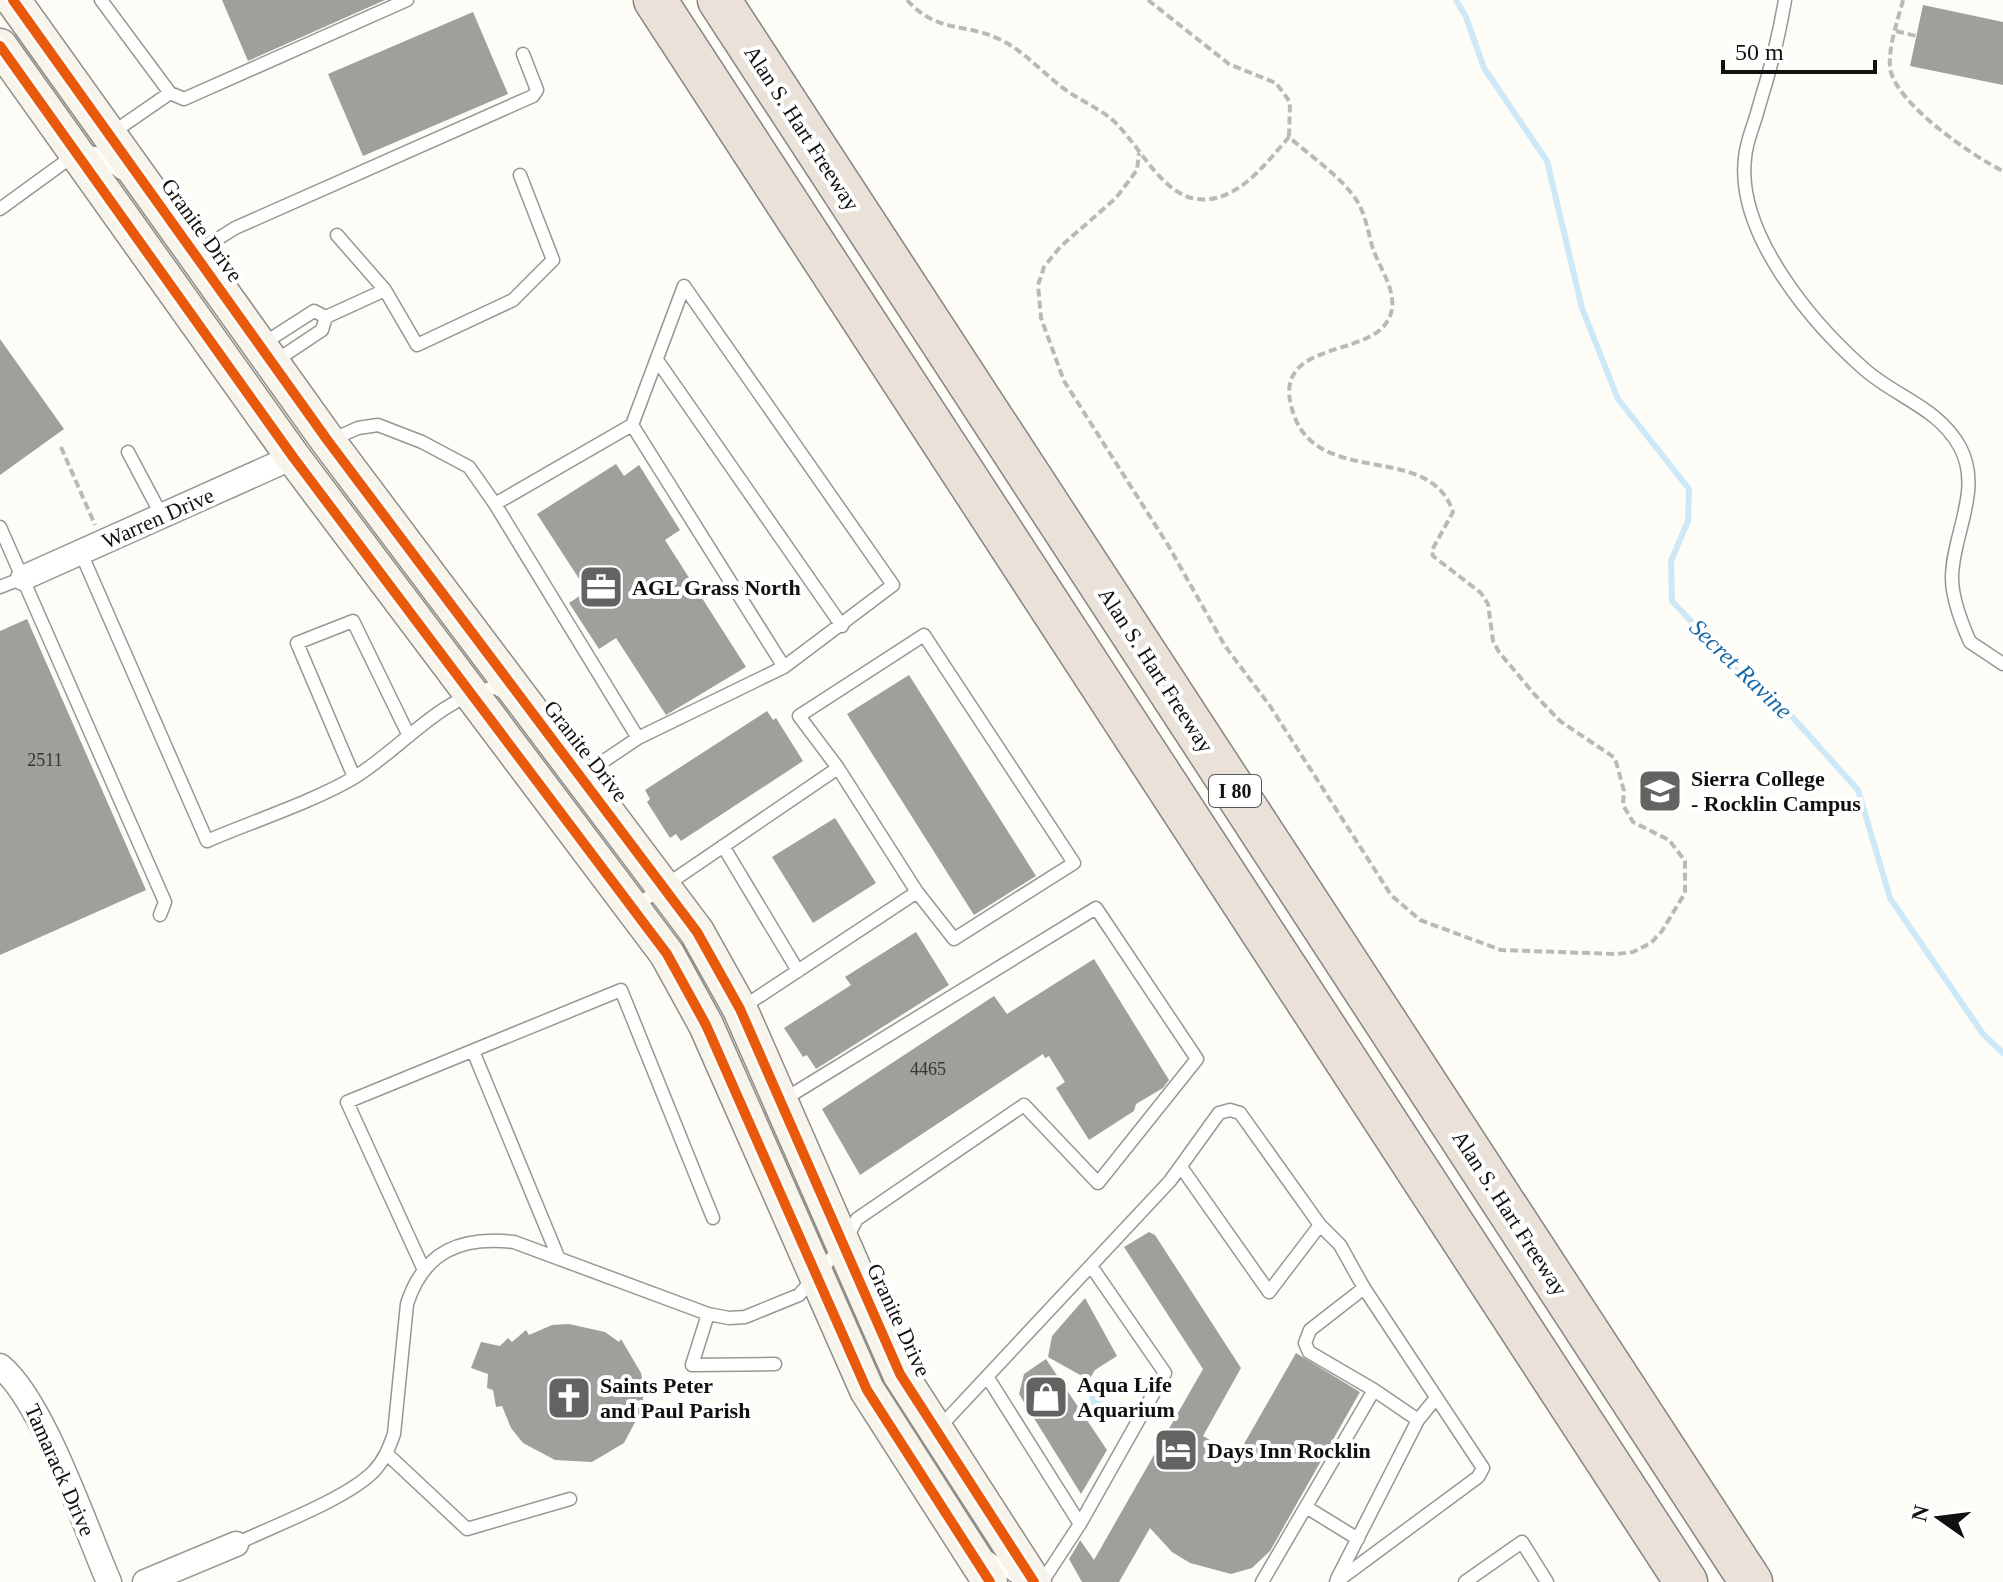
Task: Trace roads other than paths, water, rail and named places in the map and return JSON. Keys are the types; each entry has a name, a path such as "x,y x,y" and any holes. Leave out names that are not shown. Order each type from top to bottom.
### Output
{"highway":[{"name":"I 80","path":"655,0 1686,1582"},
{"name":"Alan S. Hart Freeway","path":"719,0 1751,1582"}],"street":[{"name":"Granite Drive","path":"13,0 328,441 697,932 740,1009 900,1374 1034,1582"},
{"path":"0,46 293,457 667,954 706,1025 867,1390 990,1582"},
{"path":"293,457 328,441"},
{"name":"Warren Drive","path":"11,583 293,457"},
{"name":"Tamarack Drive","path":"0,1366 13,1376 35,1412 109,1582"},
{"path":"145,1582 236,1544"}],"lane":[{"path":"101,0 170,93 184,99 407,0"},
{"path":"1785,0 1778,41 1745,159 1747,199 1759,236 1814,320 1865,370 1937,416 1961,448 1968,474 1964,523 1952,578 1970,642 2003,664"},
{"path":"195,254 235,228 533,96 537,90 523,54"},
{"path":"110,135 170,93"},
{"path":"0,209 77,153 95,153 155,198"},
{"path":"337,235 385,290 417,345 513,300 553,260 520,175"},
{"path":"495,504 632,425 684,286 893,585 784,667 638,738 582,776"},
{"path":"267,355 322,330 326,317 385,290"},
{"path":"267,355 314,311 326,317"},
{"path":"657,360 842,626"},
{"path":"328,441 358,428 378,425 422,442 469,467 495,504 638,738"},
{"path":"632,425 784,667"},
{"path":"128,452 162,516"},
{"path":"0,527 11,583 165,902 160,915"},
{"path":"92,548 207,841 354,777 447,705 471,693 494,687 525,704"},
{"path":"354,777 297,643 353,621 409,736"},
{"path":"924,635 1074,863 954,939 917,892 838,768 799,716 924,635"},
{"path":"634,907 838,768"},
{"path":"723,846 798,971"},
{"path":"740,1009 917,892"},
{"path":"236,1544 353,1487 373,1472 387,1454 397,1411 407,1304 423,1268 455,1247 494,1240 514,1242 708,1314 745,1317 799,1295 842,1246 857,1219 1024,1105 1098,1183 1197,1059 1096,908 780,1102"},
{"path":"423,1268 347,1102 621,990 713,1218"},
{"path":"473,1051 559,1259"},
{"path":"936,1431 1181,1167 1219,1113 1230,1110 1240,1113 1320,1225 1340,1245 1364,1288 1480,1459 1483,1468 1478,1477 1336,1582"},
{"path":"1181,1167 1269,1292 1320,1225"},
{"path":"1042,1582 1080,1524 1165,1373 1091,1266"},
{"path":"1364,1288 1310,1330 1305,1343 1309,1352 1418,1420"},
{"path":"708,1314 692,1365 775,1364"},
{"path":"988,1378 1080,1524"},
{"path":"1262,1582 1374,1390"},
{"path":"1336,1582 1418,1420 1436,1398"},
{"path":"387,1454 467,1529 570,1499"},
{"path":"1306,1507 1358,1539"},
{"path":"956,1530 1013,1578 1023,1582"},
{"path":"1465,1582 1522,1542 1547,1582"}],"water":[{"path":"1106,1379 1113,1382 1108,1400 1090,1406 1089,1393 1098,1390"}],"waterway":[{"name":"Secret Ravine","path":"1456,0 1466,17 1484,68 1547,161 1582,308 1618,399 1689,489 1688,521 1671,561 1672,601 1742,675 1787,711 1858,790 1890,898 1983,1034 2003,1053"}],"place":[{"name":"AGL Grass North","path":"601,587"},
{"name":"Sierra College - Rocklin Campus","path":"1660,791"},
{"name":"Aqua Life Aquarium","path":"1046,1397"},
{"name":"Saints Peter and Paul Parish","path":"569,1398"},
{"name":"Days Inn Rocklin","path":"1176,1450"}]}
